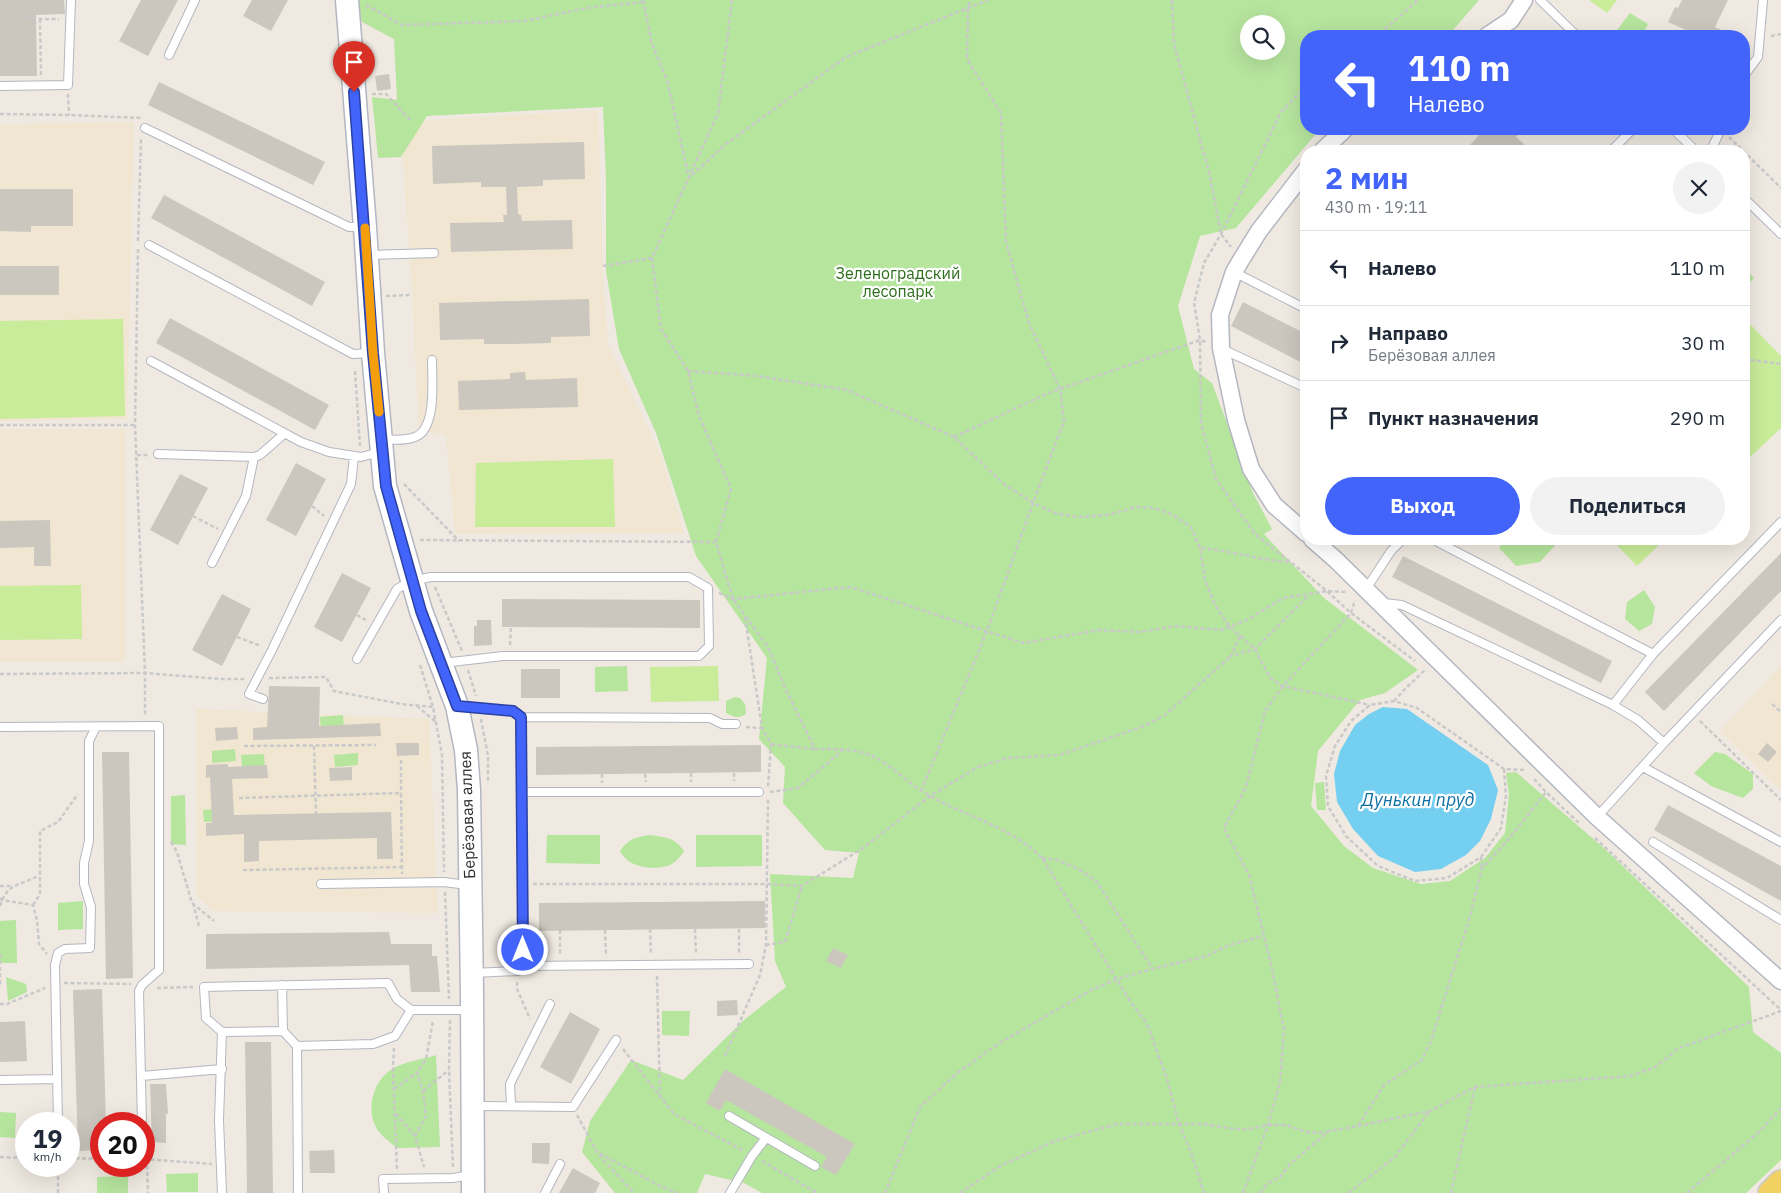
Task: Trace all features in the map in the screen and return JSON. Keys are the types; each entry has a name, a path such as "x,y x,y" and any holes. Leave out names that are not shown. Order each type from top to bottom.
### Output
{"main road":[{"path":"1771,1193 1781,1183"}],"street":[{"path":"1496,30 1511,20 1524,0"},
{"name":"Берёзовая аллея","path":"354,1 373,353 386,486 411,581 457,706 466,750 472,1010 473,1184"},
{"path":"1328,145 1339,135"},
{"path":"1300,178 1259,231 1237,266 1220,315 1221,348 1236,420 1251,469 1274,505 1300,528"},
{"path":"1318,545 1362,591 1380,603 1597,817 1781,981"}],"lane":[{"path":"0,86 68,85 71,0"},
{"path":"169,55 195,0"},
{"path":"1540,0 1571,30"},
{"path":"1750,68 1758,57 1763,0"},
{"path":"143,128 348,227 365,227"},
{"path":"1616,145 1627,135"},
{"path":"1679,135 1690,145"},
{"path":"1750,204 1781,234"},
{"path":"149,245 353,354 373,353"},
{"path":"367,256 434,253"},
{"path":"1237,266 1300,304"},
{"path":"1221,348 1300,385"},
{"path":"151,361 301,442 329,452 361,457 382,445 415,437 424,431 432,411 432,360"},
{"path":"158,454 254,457 260,455 284,434"},
{"path":"264,699 249,694 255,678 272,650 351,484 354,456"},
{"path":"212,563 246,496 254,457"},
{"path":"1613,705 1653,654 1781,522"},
{"path":"1362,591 1397,545"},
{"path":"1444,545 1653,654"},
{"path":"357,659 397,589 411,581 430,577 689,577 708,588 709,646 699,656 510,656 465,659 441,664"},
{"path":"1380,603 1402,604 1613,705 1638,720 1664,744"},
{"path":"1597,817 1781,620"},
{"path":"457,706 513,711 521,717 710,718 722,724 736,724"},
{"path":"520,969 524,884 521,717"},
{"path":"0,727 159,726 159,970 142,985 139,991 142,1112"},
{"path":"58,1112 55,965 58,953 65,949 90,948 91,907 84,884 84,863 89,841 89,741 96,727"},
{"path":"1642,767 1781,842"},
{"path":"522,792 758,792"},
{"path":"1653,842 1781,920"},
{"path":"321,884 444,882 469,886"},
{"path":"471,973 560,966 749,964"},
{"path":"283,1031 222,1032 206,1018 204,987 388,984 398,999 411,1010 472,1010"},
{"path":"282,985 283,1031 297,1046 298,1193"},
{"path":"511,1105 510,1084 550,1004"},
{"path":"297,1046 373,1044 395,1036 411,1010"},
{"path":"222,1032 219,1120 222,1193"},
{"path":"472,1106 573,1107 616,1040"},
{"path":"142,1076 222,1069"},
{"path":"0,1080 57,1079"},
{"path":"729,1116 815,1166"},
{"path":"730,1193 752,1156 766,1138"},
{"path":"545,1193 560,1164"},
{"path":"384,1193 383,1179 453,1178 473,1184"}],"path":[{"path":"732,0 718,113 652,258 661,329 688,371 699,416 731,490 716,542 733,599 768,647 786,690 815,749"},
{"path":"921,791 987,631 1064,421 1060,389 1029,323 1006,242 1001,113 967,59 968,8 970,0"},
{"path":"689,178 726,144 846,57 988,0"},
{"path":"1172,0 1174,44 1210,176 1221,234 1237,266"},
{"path":"1384,30 1418,0"},
{"path":"354,1 402,25 524,21 587,8 642,1 652,44 667,80 689,178"},
{"path":"0,16 25,16 40,19 71,18"},
{"path":"40,19 41,85"},
{"path":"68,85 69,115"},
{"path":"1300,92 1281,112 1221,234 1204,263 1194,303 1200,340 1201,423 1216,478 1255,534 1351,612 1426,669 1394,701"},
{"path":"368,94 386,94 412,121"},
{"path":"0,114 141,118 143,128"},
{"path":"1727,135 1737,145"},
{"path":"141,136 135,425 145,673 145,725"},
{"path":"1750,158 1781,188"},
{"path":"603,266 652,258"},
{"path":"386,296 412,295"},
{"path":"954,437 1046,394 1200,340 1221,348"},
{"path":"1750,360 1781,364"},
{"path":"688,371 757,376 847,390 954,437 1004,484 1033,503 1055,513 1078,517 1107,515 1137,507 1154,508 1174,515 1191,527 1200,548 1206,580 1214,605 1229,626 1255,648 1270,678 1283,686 1370,705 1394,701 1417,708 1504,769 1527,770 1520,763"},
{"path":"0,425 135,425"},
{"path":"401,481 458,541"},
{"path":"312,506 332,522"},
{"path":"193,516 227,533"},
{"path":"419,540 716,542"},
{"path":"1200,548 1228,551 1263,560 1291,562"},
{"path":"708,588 733,599 851,587 1023,643 1100,630 1140,632 1176,626 1220,630 1249,619 1283,598 1327,591 1362,591 1351,612 1283,686 1264,711 1246,787 1224,828 1249,875 1271,964 1284,1030 1280,1082 1268,1125 1243,1193"},
{"path":"524,884 767,884 802,886 863,848 930,796 978,767 1008,758 1060,755 1144,726 1165,715 1231,656 1255,648 1310,594"},
{"path":"746,616 762,728 771,744 768,792 767,884"},
{"path":"510,656 511,627"},
{"path":"1231,656 1240,636"},
{"path":"237,637 272,650"},
{"path":"0,674 145,673 220,679 326,676 334,691 433,707"},
{"path":"1772,704 1781,712"},
{"path":"416,705 436,722"},
{"path":"1370,705 1351,721 1335,746 1326,776 1328,806 1346,836 1378,866 1415,881 1448,878 1481,857 1501,828 1506,796 1504,769"},
{"path":"1692,714 1781,800"},
{"path":"746,727 762,728"},
{"path":"771,744 815,749 843,749 873,756 921,791 1030,845 1042,858 1130,1001 1147,1024 1167,1079 1179,1124 1191,1152 1204,1193"},
{"path":"244,746 376,745"},
{"path":"314,746 316,814"},
{"path":"768,792 798,788 843,749"},
{"path":"401,760 402,883"},
{"path":"1533,777 1580,824"},
{"path":"55,965 40,944 38,920 33,906 40,894 40,831 58,822 89,779"},
{"path":"1482,868 1508,840 1546,792"},
{"path":"239,798 401,793"},
{"path":"159,826 162,827 177,852 200,926"},
{"path":"960,1193 1002,1165 1055,1141 1117,1124 1204,1124 1234,1129 1286,1125 1310,1133 1329,1132 1430,1111 1475,1087 1630,1076 1654,1068 1679,1048 1781,1011 1595,837"},
{"path":"1358,1126 1384,1085 1422,1060 1430,1041 1469,920 1482,868 1481,857"},
{"path":"1042,858 1057,860 1077,868 1097,882 1152,969"},
{"path":"243,870 402,867"},
{"path":"0,886 12,886 31,880 40,874"},
{"path":"0,906 1,899 12,886"},
{"path":"766,945 785,942 802,886"},
{"path":"1,899 33,906"},
{"path":"192,903 214,921"},
{"path":"650,929 654,965 660,1096"},
{"path":"696,929 696,964"},
{"path":"739,929 739,964"},
{"path":"560,930 560,966"},
{"path":"606,930 606,966"},
{"path":"885,1193 920,1108 957,1073 998,1044 1091,990 1117,979 1206,956 1229,945 1263,936"},
{"path":"0,954 0,987"},
{"path":"520,969 517,989 536,1032"},
{"path":"0,1004 7,1004 41,989"},
{"path":"394,1089 417,1073 426,1059 435,1011"},
{"path":"395,1036 393,1068 398,1179"},
{"path":"616,1040 674,1114 816,1193"},
{"path":"423,1091 449,1070"},
{"path":"415,1136 426,1116 423,1091 417,1073"},
{"path":"1451,1193 1475,1087"},
{"path":"573,1107 597,1152 634,1193"},
{"path":"1687,1193 1760,1131 1781,1108"},
{"path":"1348,1193 1394,1158 1430,1111"},
{"path":"395,1113 415,1136 422,1155 427,1179"},
{"path":"1260,1193 1268,1183 1280,1177 1289,1165 1329,1132"},
{"path":"597,1152 678,1193"},
{"path":"0,1157 15,1158"},
{"path":"155,1161 221,1164"},
{"path":"58,1177 58,1193"},
{"path":"147,1177 148,1193"}],"shaded area":[{"path":"598,110 603,271 608,345 661,455 684,533 455,534 446,435 419,430 411,274 400,122"},
{"path":"134,122 127,419 0,421 0,124"},
{"path":"0,429 125,429 125,662 0,662"},
{"path":"1781,666 1781,791 1720,731"},
{"path":"196,709 429,719 438,913 213,911 196,895"}],"green space":[{"name":"Зеленоградский лесопарк","path":"355,0 1479,0 1453,30 1300,30 1300,135 1315,135 1306,145 1300,145 1300,153 1236,228 1200,236 1178,306 1194,369 1212,383 1253,493 1272,529 1264,534 1324,598 1418,670 1385,693 1360,700 1318,751 1311,806 1344,846 1373,868 1421,884 1450,881 1485,858 1505,833 1509,795 1506,773 1516,772 1606,850 1749,987 1753,1032 1781,1053 1781,1160 1746,1193 762,1193 744,1183 705,1174 697,1193 615,1193 582,1152 590,1121 631,1060 683,1080 744,1020 786,987 775,961 770,874 853,878 859,853 825,850 783,803 785,767 759,739 767,658 696,556 656,433 619,349 606,271 606,179 603,107 427,116 401,157 378,158 372,97 397,100 394,39 362,22"},
{"path":"1589,0 1617,0 1607,13"},
{"path":"1630,13 1648,24 1645,30 1617,30"},
{"path":"1750,274 1754,278 1750,282"},
{"path":"123,319 125,416 0,419 0,321"},
{"path":"1750,324 1781,356 1781,428 1750,457"},
{"path":"613,459 615,527 475,527 476,463"},
{"path":"1501,545 1555,545 1540,562 1516,566 1499,548"},
{"path":"1617,545 1659,545 1637,566"},
{"path":"81,585 82,639 0,640 0,586"},
{"path":"1644,590 1655,607 1652,624 1639,631 1625,619 1627,602"},
{"path":"627,666 628,691 595,692 595,667"},
{"path":"718,666 719,701 651,702 650,667"},
{"path":"735,697 740,698 745,704 746,714 741,717 726,713 726,701"},
{"path":"343,715 344,728 321,729 320,717"},
{"path":"235,749 236,761 212,763 212,751"},
{"path":"1715,752 1725,754 1753,774 1753,789 1743,798 1711,786 1694,773"},
{"path":"358,753 358,765 335,767 334,755"},
{"path":"264,754 265,766 242,768 241,755"},
{"path":"1324,782 1326,810 1317,810 1315,783"},
{"path":"185,795 186,845 171,844 171,796"},
{"path":"226,808 227,821 204,822 203,810"},
{"path":"547,835 600,835 600,864 546,863"},
{"path":"649,835 673,840 684,851 672,864 656,868 642,867 624,857 620,851 629,841"},
{"path":"696,835 762,835 762,866 696,867"},
{"path":"83,901 83,929 58,930 58,903"},
{"path":"16,920 17,963 0,963 0,921"},
{"path":"6,977 26,984 27,992 8,1001"},
{"path":"662,1011 690,1011 689,1036 662,1035"},
{"path":"436,1055 440,1147 397,1148 382,1135 375,1125 371,1108 375,1090 379,1081 392,1069"},
{"path":"0,1112 15,1113 15,1138 0,1137"},
{"path":"198,1173 198,1192 167,1192 166,1174"},
{"path":"97,1177 128,1177 128,1193 97,1193"}],"water":[{"name":"Дунькин пруд","path":"1383,707 1407,709 1488,765 1498,790 1491,819 1480,841 1466,855 1441,869 1415,872 1378,856 1353,829 1337,802 1334,774 1340,751 1355,725 1369,714"}],"building":[{"path":"0,0 64,0 65,14 36,15 37,76 0,76"},
{"path":"141,0 178,0 148,56 119,41"},
{"path":"252,0 288,0 271,31 243,16"},
{"path":"1682,0 1728,0 1715,27 1722,30 1686,30 1668,22 1675,7 1678,8"},
{"path":"389,74 391,89 377,91 375,76"},
{"path":"159,82 325,162 313,185 148,105"},
{"path":"1479,135 1518,135 1516,137 1525,145 1470,145"},
{"path":"584,142 585,179 543,180 543,186 517,187 518,214 521,215 522,221 572,220 573,249 451,252 450,223 504,222 503,215 507,215 506,187 481,187 481,182 433,184 432,146"},
{"path":"0,189 73,189 73,226 31,226 31,232 0,231"},
{"path":"164,195 325,282 312,306 151,218"},
{"path":"0,266 59,266 59,295 0,295"},
{"path":"589,299 590,336 551,337 551,343 484,344 484,339 440,340 439,303"},
{"path":"1243,302 1300,331 1300,362 1231,326"},
{"path":"170,318 329,405 315,430 156,343"},
{"path":"525,372 526,380 577,378 578,407 459,410 458,381 510,379 510,373"},
{"path":"296,463 326,479 296,536 266,520"},
{"path":"180,474 208,488 178,545 150,530"},
{"path":"50,520 51,566 34,566 34,547 0,548 0,521"},
{"path":"1781,553 1781,591 1664,711 1645,692"},
{"path":"1403,556 1612,661 1601,683 1392,577"},
{"path":"342,573 371,588 342,642 314,627"},
{"path":"222,594 251,609 222,666 192,650"},
{"path":"502,599 700,600 700,628 502,627"},
{"path":"477,620 491,620 492,645 474,646 474,626 477,626"},
{"path":"521,669 560,669 560,698 521,698"},
{"path":"269,686 320,687 319,726 380,723 381,736 253,740 253,728 267,727"},
{"path":"237,727 238,739 216,741 215,728"},
{"path":"396,743 419,743 419,755 397,756"},
{"path":"1767,743 1777,752 1768,762 1758,754"},
{"path":"761,745 761,772 536,775 536,747"},
{"path":"102,752 129,752 133,978 106,979"},
{"path":"228,764 228,767 267,765 268,778 232,779 234,815 391,812 393,859 377,859 377,838 259,841 259,861 244,862 244,834 206,836 206,823 212,823 210,777 206,778 206,765"},
{"path":"352,767 352,780 330,781 329,768"},
{"path":"1668,805 1781,866 1781,901 1654,830"},
{"path":"765,901 765,928 539,931 539,903"},
{"path":"389,932 391,944 432,944 432,956 437,956 440,992 411,992 409,965 206,969 206,934"},
{"path":"833,948 848,955 841,968 826,961"},
{"path":"102,989 106,1112 90,1112 90,1150 80,1151 80,1112 77,1112 73,990"},
{"path":"737,1000 738,1015 717,1016 717,1001"},
{"path":"570,1012 600,1029 571,1084 540,1067"},
{"path":"25,1021 27,1061 0,1062 0,1022"},
{"path":"245,1042 271,1042 273,1193 247,1193"},
{"path":"725,1069 855,1144 836,1175 821,1167 827,1157 726,1100 720,1111 706,1103"},
{"path":"150,1084 166,1084 168,1114 166,1114 166,1143 155,1142 155,1112 151,1112"},
{"path":"532,1143 550,1143 549,1164 532,1163"},
{"path":"334,1150 335,1173 310,1173 309,1151"},
{"path":"573,1168 600,1183 595,1193 559,1193"}],"slow traffic":[{"path":"365,228 373,353 379,412"}],"route":[{"path":"354,92 373,353 386,486 411,581 457,706 513,711 521,717 524,884 523,950"}]}
